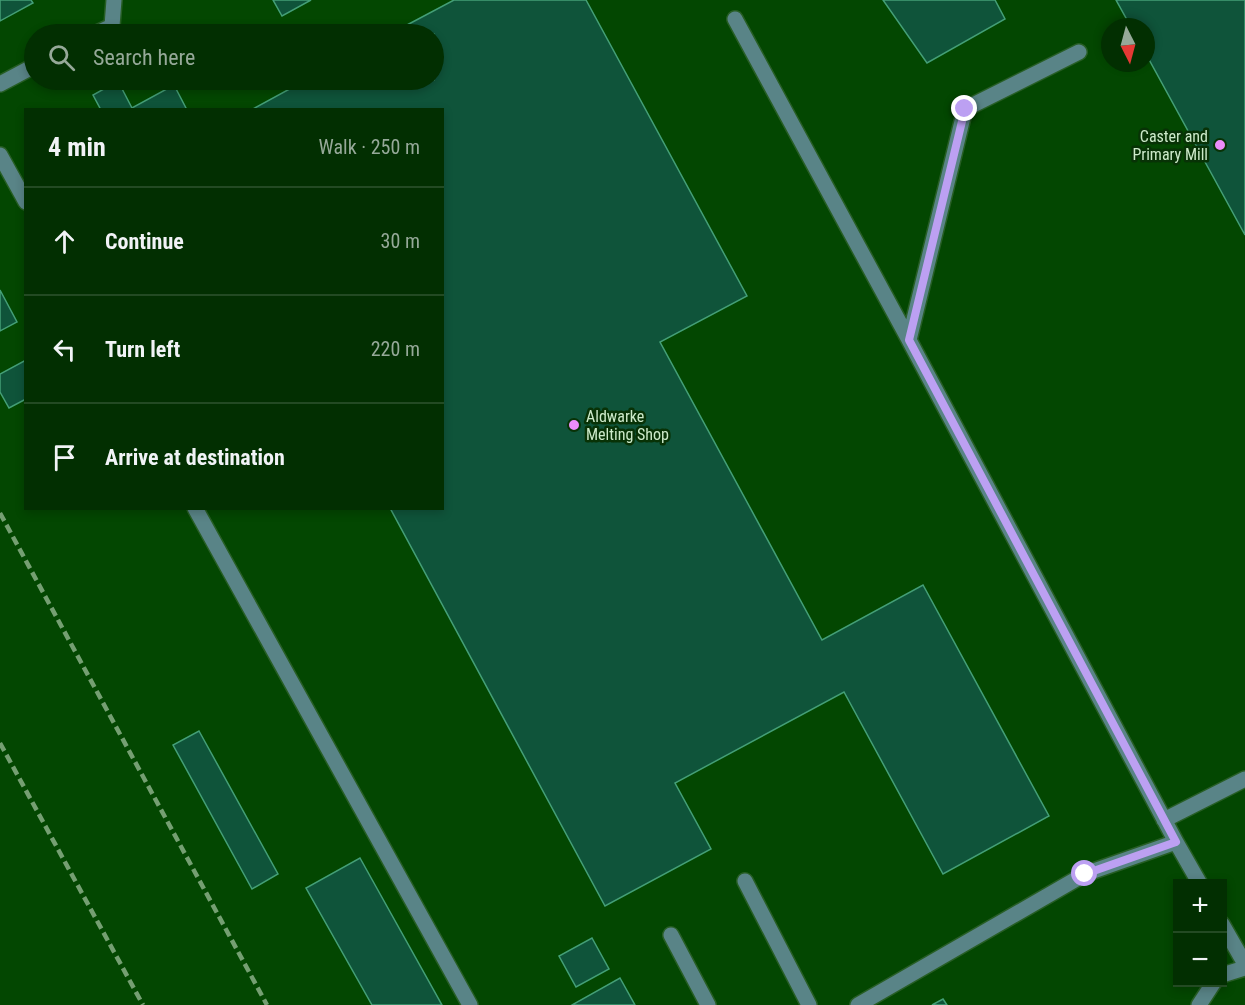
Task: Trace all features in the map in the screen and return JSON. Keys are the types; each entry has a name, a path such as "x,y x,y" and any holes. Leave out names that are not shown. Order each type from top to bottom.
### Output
{"lane":[{"path":"112,24 114,0"},
{"path":"735,20 1197,879"},
{"path":"909,340 965,109 1079,52"},
{"path":"0,84 24,71"},
{"path":"0,155 24,197"},
{"path":"196,510 470,1005"},
{"path":"1164,820 1245,779"},
{"path":"858,1005 1085,874 1176,842"},
{"path":"745,881 809,1005"},
{"path":"1227,933 1245,964"},
{"path":"671,935 708,1005"},
{"path":"1227,973 1245,968"},
{"path":"1199,1005 1211,987"}],"shaded area":[{"path":"0,0 1245,0 1245,1005 0,1005"}],"building":[{"path":"0,0 31,0 33,3 0,21"},
{"path":"273,0 311,0 282,16"},
{"name":"Aldwarke Melting Shop","path":"454,0 586,0 747,296 660,342 822,640 923,585 1049,816 943,874 844,692 675,783 711,849 605,906 391,510 444,510 444,108 255,108 288,90 444,90 444,24 409,24"},
{"path":"883,0 995,0 1005,19 927,63"},
{"name":"Caster and Primary Mill","path":"1116,0 1245,0 1245,235 1155,70 1155,18 1126,18"},
{"path":"102,90 123,90 132,108 100,108 93,95"},
{"path":"165,90 177,90 186,108 132,108"},
{"path":"0,290 17,322 0,331"},
{"path":"24,361 24,400 9,408 0,392 0,374"},
{"path":"199,731 278,874 252,889 173,745"},
{"path":"360,858 442,1005 372,1005 306,888"},
{"path":"592,938 609,969 576,987 559,956"},
{"path":"620,978 635,1005 572,1005"},
{"path":"943,999 947,1005 932,1005"}],"railway":[{"path":"0,513 267,1005"},
{"path":"0,743 143,1005"}],"place":[{"name":"Caster and Primary Mill","path":"1220,145"},
{"name":"Aldwarke Melting Shop","path":"574,425"}],"route":[{"path":"965,109 909,340 1176,842 1085,874"}]}
